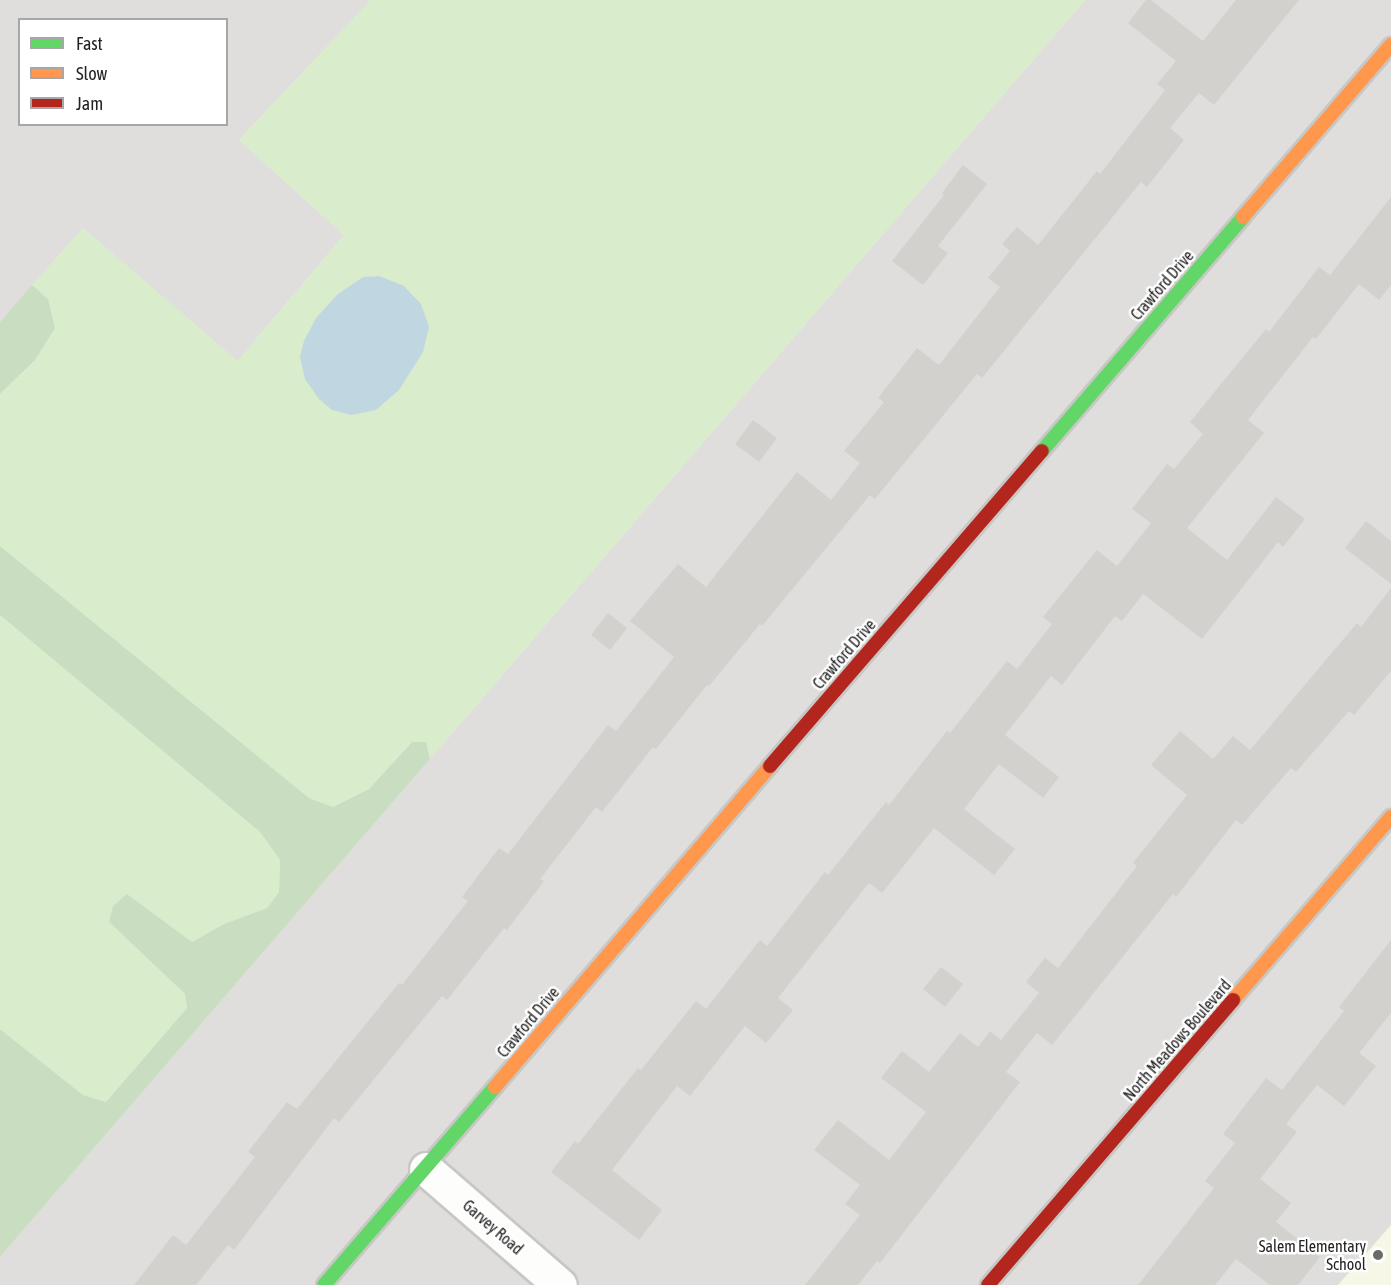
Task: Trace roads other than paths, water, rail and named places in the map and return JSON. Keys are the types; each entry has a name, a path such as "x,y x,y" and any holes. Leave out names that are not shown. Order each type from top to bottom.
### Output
{"street":[{"name":"Crawford Drive","path":"324,1285 1391,45"},
{"name":"North Meadows Boulevard","path":"988,1285 1391,818"},
{"name":"Garvey Road","path":"426,1169 560,1285"}],"water":[{"path":"379,276 404,286 421,304 429,327 423,352 399,390 376,410 351,415 332,410 319,399 305,379 300,357 304,341 316,318 338,294 363,277"}],"place":[{"name":"Salem Elementary School","path":"1378,1255"}]}
